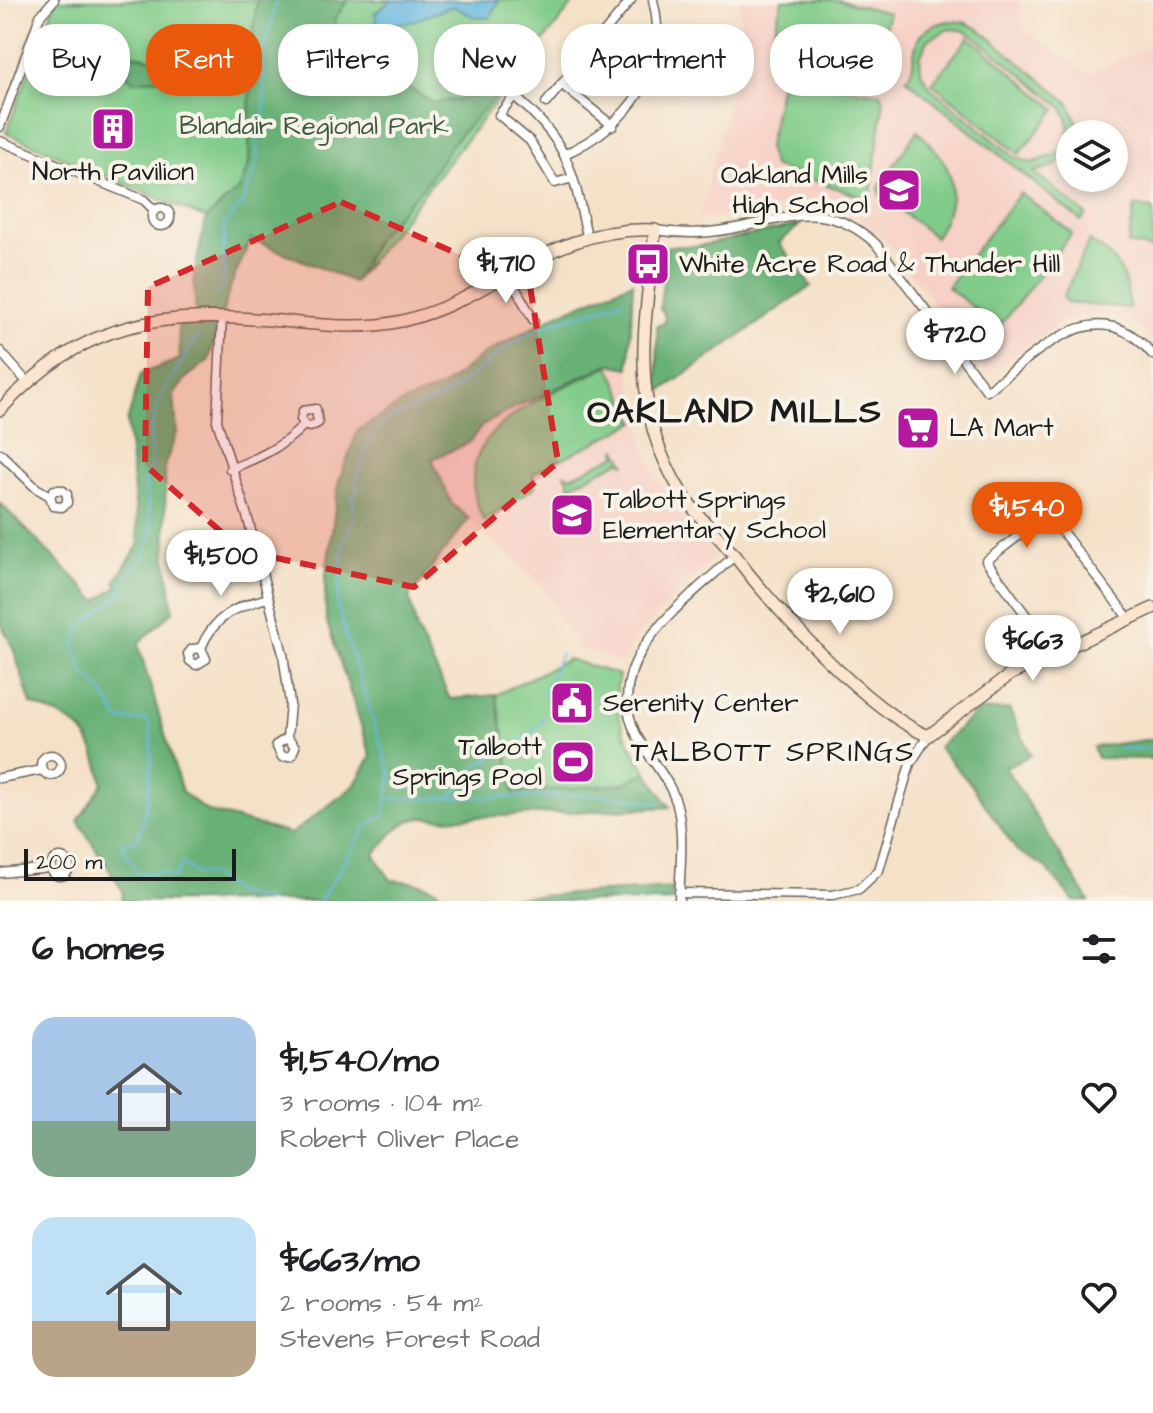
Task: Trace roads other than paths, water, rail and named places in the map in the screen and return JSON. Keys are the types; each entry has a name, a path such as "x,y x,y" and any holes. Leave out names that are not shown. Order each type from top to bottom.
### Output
{"street":[{"path":"0,127 40,16 54,0"},
{"path":"611,24 631,0"},
{"path":"565,154 613,126 640,93 655,59 658,36 653,0"},
{"path":"546,103 561,84"},
{"path":"573,178 555,183 530,141 499,115 514,96 551,129 565,154 573,178 587,236"},
{"path":"576,96 613,126"},
{"path":"0,141 144,200 154,210"},
{"path":"0,410 27,382 67,353 115,331 168,318 222,317 344,326 382,324 434,311 559,245 587,236 655,230 710,232 805,214 827,216 853,227 876,244 987,391 1050,343 1080,326 1116,327 1137,338 1153,355"},
{"path":"655,230 644,349 649,415 666,464 703,523 734,556 748,565 849,670 928,736"},
{"path":"507,273 534,321"},
{"path":"222,317 216,409 230,469 248,519 289,688 287,738"},
{"path":"0,351 27,382"},
{"path":"230,469 267,454 304,425"},
{"path":"0,453 36,488 50,496"},
{"path":"1054,653 986,561 1048,513 1129,619"},
{"path":"734,556 640,650 627,687 634,730 669,786 678,809 679,897 833,895 859,889 872,878 883,862 910,764 928,736 995,684 1153,608"},
{"path":"201,648 210,630 225,614 268,598"},
{"path":"0,778 42,770"},
{"path":"0,873 51,868"}],"water":[{"path":"392,0 498,2 489,18 474,17 453,6 407,23 378,24 375,13"},
{"name":"Talbott Springs Pool","path":"576,747 587,768 561,781 558,776 567,770 559,755"}],"waterway":[{"path":"217,294 224,278 224,225 242,204 257,164 257,140 265,107 262,55 277,0"},
{"path":"320,901 366,826 384,815 391,777 337,606 343,544 355,516 352,499 358,489 357,476 370,441 377,430 397,415 447,394 530,333 622,300"},
{"path":"198,335 160,397 151,429 151,464 145,482 152,530 145,556 130,572 118,596 82,625 74,646 84,675 95,682 120,720 148,720 151,763 144,817 135,841 121,844 138,874 162,872 175,878 183,863 196,874 210,874 235,892 267,901"},
{"path":"548,702 545,691 561,654"},
{"path":"451,796 477,766 525,737 545,716"},
{"path":"1118,748 1153,749"},
{"path":"391,799 606,795 660,803"}],"place":[{"name":"North Pavilion","path":"113,129"},
{"name":"Oakland Mills High School","path":"899,190"},
{"name":"White Acre Road & Thunder Hill","path":"648,264"},
{"name":"LA Mart","path":"918,428"},
{"name":"Talbott Springs Elementary School","path":"572,515"},
{"name":"Serenity Center","path":"572,703"},
{"name":"Talbott Springs Pool","path":"573,762"}],"district":[{"name":"OAKLAND MILLS","path":"735,412"},
{"name":"TALBOTT SPRINGS","path":"773,752"}],"park label":[{"name":"Blandair Regional Park","path":"314,126"}]}
